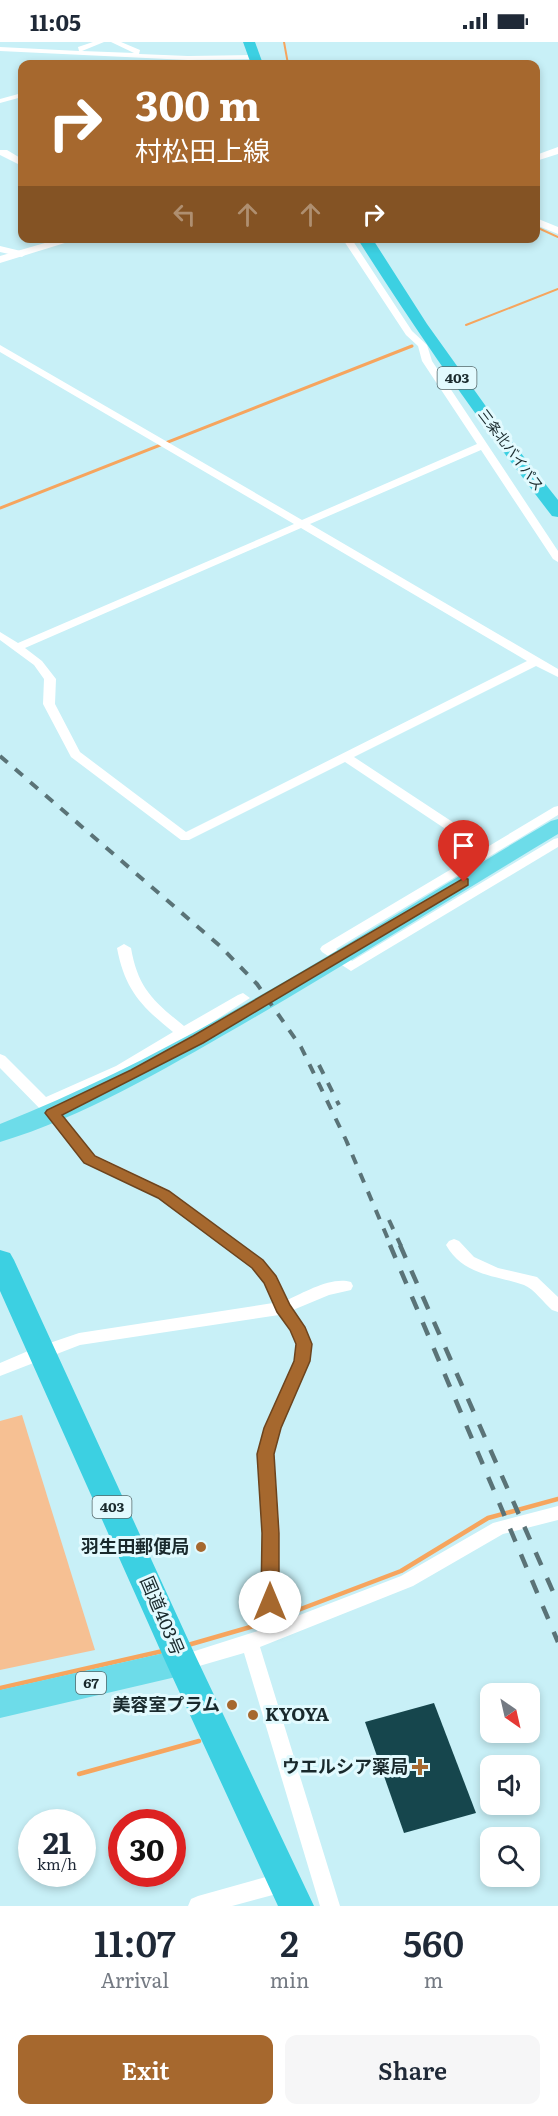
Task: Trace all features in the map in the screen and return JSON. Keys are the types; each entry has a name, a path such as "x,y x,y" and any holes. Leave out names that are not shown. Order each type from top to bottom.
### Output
{"highway":[{"path":"248,60 249,42"},
{"name":"三条北バイパス","path":"367,243 420,325 499,437 558,512"},
{"name":"国道403号","path":"0,1260 182,1663 290,1894"}],"main road":[{"path":"0,1133 48,1108 136,1073 191,1037 496,855 558,825"},
{"name":"67","path":"0,1704 182,1663"}],"street":[{"path":"57,52 64,42"},
{"path":"71,52 100,42"},
{"path":"115,42 149,56"},
{"path":"0,49 228,60"},
{"path":"139,60 149,56"},
{"path":"0,101 18,96"},
{"path":"2,152 17,147"},
{"path":"540,157 558,150"},
{"path":"2,152 18,161"},
{"path":"540,223 558,231"},
{"path":"0,260 59,243"},
{"path":"349,243 409,333 422,345 427,361 558,559"},
{"path":"0,249 22,254"},
{"path":"0,348 558,674"},
{"path":"18,647 482,446"},
{"path":"0,634 38,663 50,680 49,704 75,754 185,837 536,661"},
{"path":"346,757 496,855"},
{"path":"558,810 496,855 327,949 351,967 558,842"},
{"path":"124,948 126,961 139,996 191,1037 243,998"},
{"path":"0,1059 48,1108 90,1159 164,1194 258,1264 271,1280 283,1308 297,1327 304,1344 302,1361 272,1428 266,1454 271,1533 270,1636"},
{"path":"454,1245 469,1261 495,1273 531,1281 558,1306"},
{"path":"0,1370 79,1339 283,1308 326,1290 345,1286"},
{"path":"182,1663 270,1636 407,1581 499,1528 558,1513"},
{"path":"250,1643 330,1906"},
{"path":"198,1906 290,1894"}],"shaded area":[{"path":"22,1415 95,1650 0,1670 0,1421"}],"building":[{"name":"ウエルシア薬局","path":"434,1703 476,1813 404,1833 365,1722"}],"waterway":[{"path":"284,42 287,60"},
{"path":"540,229 558,237"},
{"path":"466,325 558,289"},
{"path":"0,508 412,346"},
{"path":"277,1618 401,1571 488,1518 558,1499"},
{"path":"188,1645 264,1623"},
{"path":"0,1688 163,1651"},
{"path":"79,1774 199,1741"}],"railway":[{"path":"0,756 220,946 257,984 301,1047 346,1140 391,1246"},
{"path":"319,1065 339,1105"},
{"path":"389,1220 401,1246"},
{"path":"390,1245 558,1642"},
{"path":"400,1245 558,1603"}],"place":[{"name":"羽生田郵便局","path":"201,1547"},
{"name":"美容室プラム","path":"232,1705"},
{"name":"KYOYA","path":"253,1715"},
{"name":"ウエルシア薬局","path":"420,1767"}],"route":[{"path":"270,1602 271,1533 266,1454 272,1428 286,1402 302,1361 304,1344 297,1327 283,1308 271,1280 258,1264 164,1194 90,1159 53,1113 198,1040 464,882"}]}
